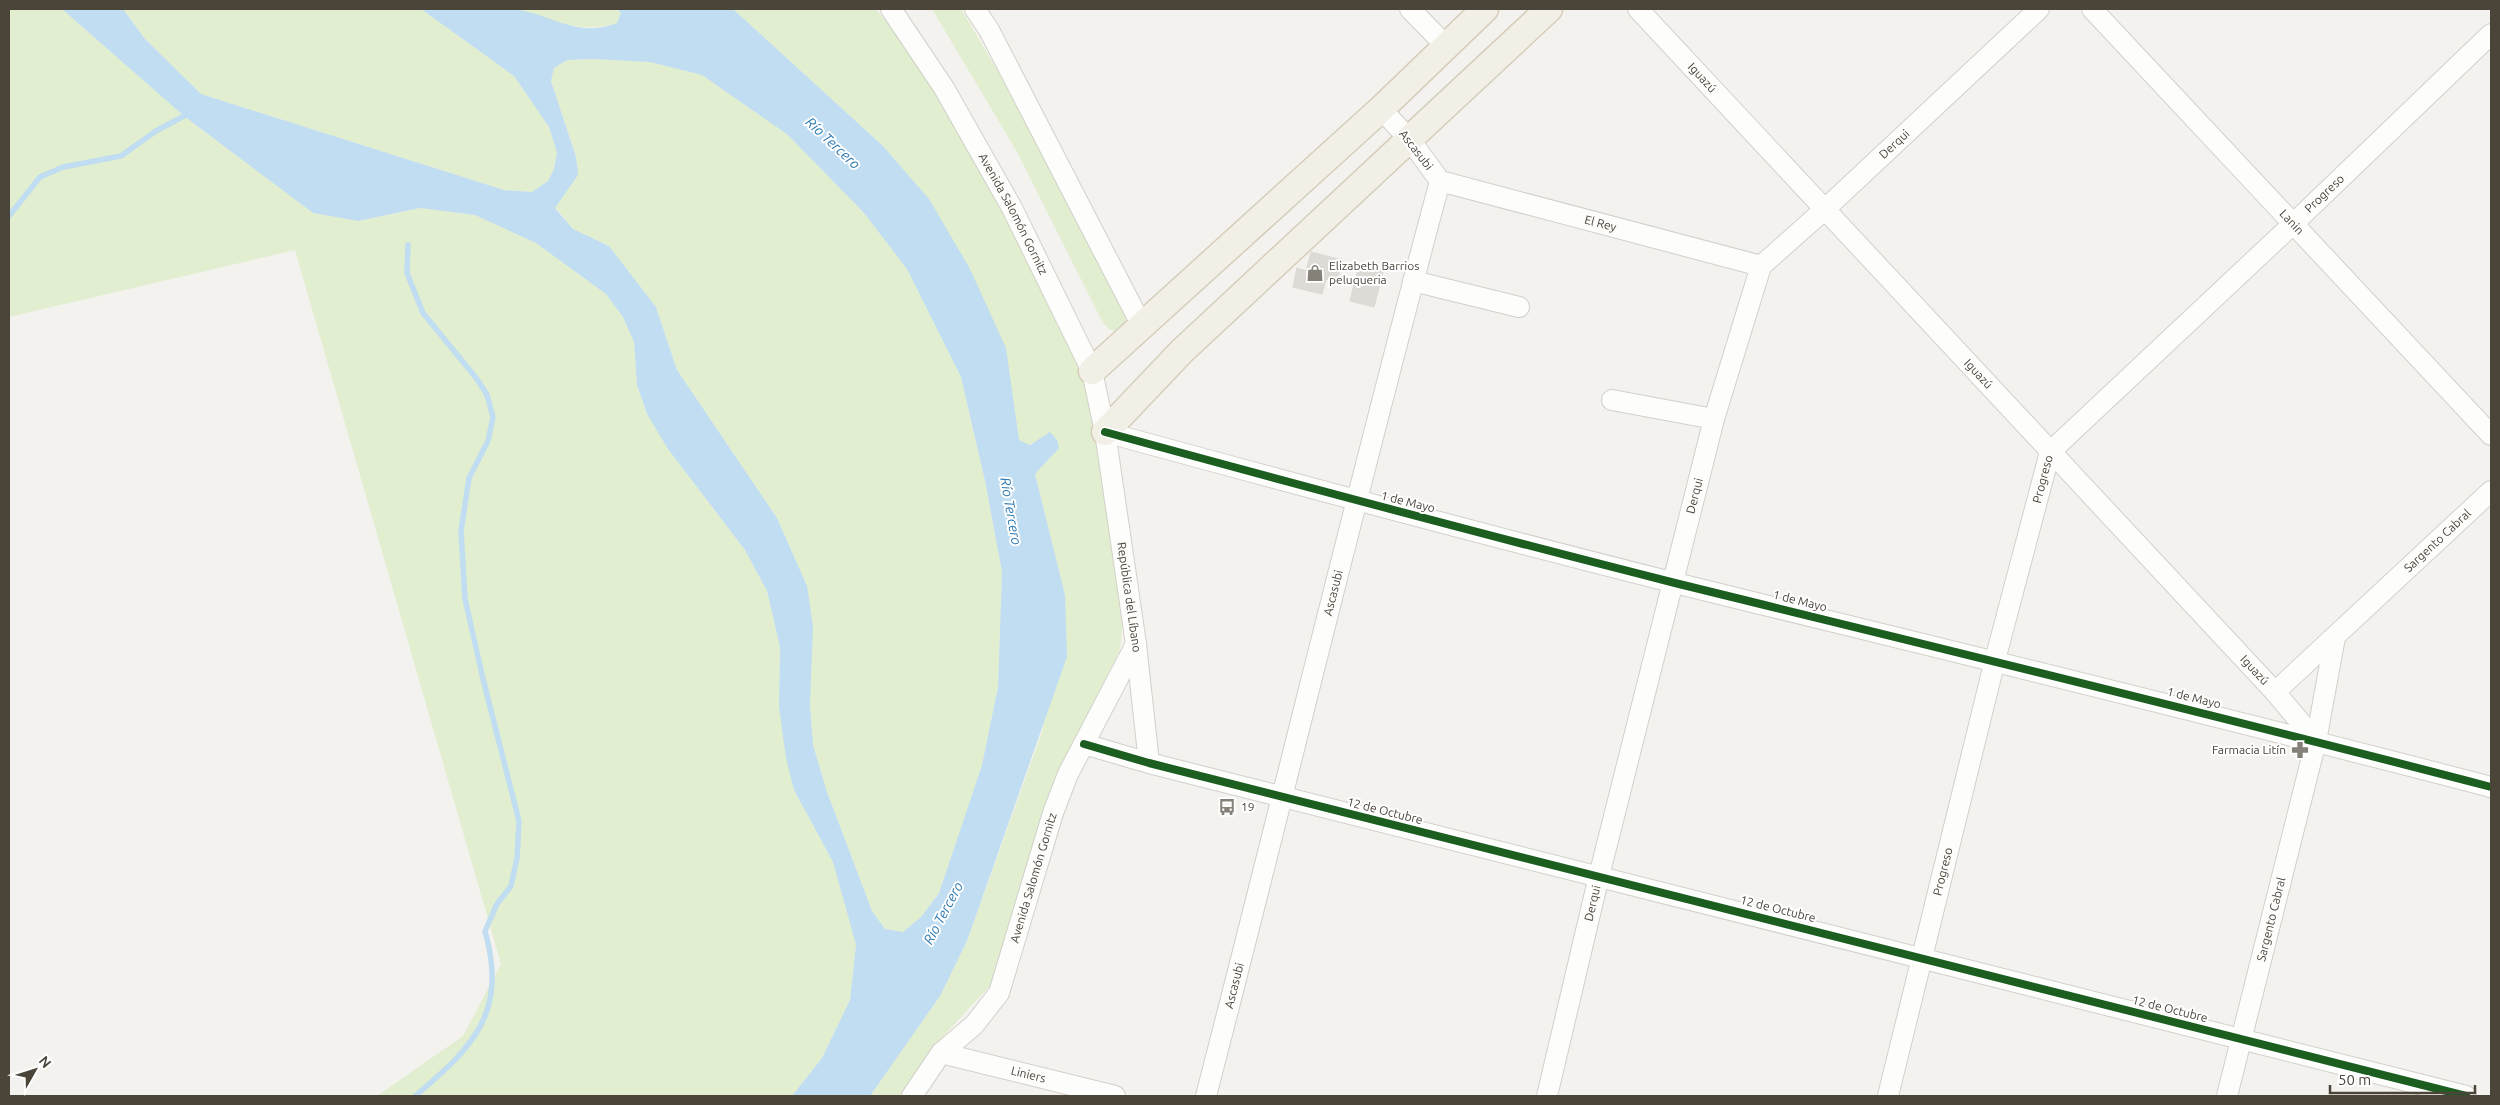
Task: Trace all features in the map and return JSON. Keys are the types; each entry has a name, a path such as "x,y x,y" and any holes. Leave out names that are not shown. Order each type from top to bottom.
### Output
{"main road":[{"path":"1092,371 1381,108 1485,9"},
{"path":"1106,432 1182,351 1549,9"}],"street":[{"name":"Avenida Salomón Gornitz","path":"891,9 944,88 1012,208 1092,371 1106,432"},
{"path":"975,9 990,30 1142,326"},
{"path":"1410,9 1446,46"},
{"name":"Iguazú","path":"1638,9 2276,692 2316,741"},
{"name":"Derqui","path":"1547,1096 1599,876 1714,419 1761,266 1824,210 2039,9"},
{"name":"Lanin","path":"2092,9 2491,435"},
{"name":"Progreso","path":"1888,1096 1995,660 2050,452 2294,223 2491,34"},
{"name":"Ascasubi","path":"1206,1096 1284,797 1356,500 1440,181 1410,140 1381,108"},
{"name":"El Rey","path":"1440,181 1761,266"},
{"path":"1414,281 1519,307"},
{"path":"1612,400 1714,419"},
{"name":"1 de Mayo","path":"1106,432 1356,500 1674,582 1995,660 2491,786"},
{"name":"República del Líbano","path":"1106,432 1136,644 1149,763"},
{"name":"Sargento Cabral","path":"2276,692 2491,491"},
{"name":"Sargento Cabral","path":"2227,1096 2316,741 2335,637"},
{"name":"Avenida Salomón Gornitz","path":"912,1096 941,1053 974,1025 999,993 1053,813 1068,774 1136,644"},
{"name":"12 de Octubre","path":"1084,744 1149,763 2466,1096"},
{"name":"Liniers","path":"941,1053 1115,1096"}],"green space":[{"path":"9,9 62,9 184,116 313,213 358,221 420,208 475,215 536,243 606,294 623,317 634,342 637,385 647,414 668,449 745,550 767,591 780,647 779,707 794,790 833,862 856,945 850,1000 822,1058 792,1096 377,1096 463,1036 501,964 295,250 9,317"},
{"path":"123,9 421,9 514,76 549,127 557,153 554,169 548,181 532,192 504,190 201,94 145,39"},
{"path":"516,9 617,9 621,13 617,23 605,26 579,27 553,22"},
{"path":"733,9 875,9 896,31 936,92 1003,212 1083,375 1097,434 1123,620 1120,650 1054,780 990,986 932,1048 900,1096 870,1096 940,996 967,941 1042,732 1065,595 1035,474 1059,448 1037,441 1029,445 1019,440 929,199 883,146"},
{"path":"932,9 961,9 1012,95 1124,312 1126,323 1119,331 1110,330 1103,323 1017,152"},
{"path":"592,59 650,62 702,75 788,135 864,213 907,269 961,377 985,481 1002,572 998,687 982,765 939,893 921,917 903,932 885,929 872,911 827,792 813,745 807,586 777,518 677,370 656,307 609,246 573,229 555,207 576,157 551,80 554,68 567,60"}],"water":[{"name":"Río Tercero","path":"479,7 513,9 526,11 576,27 589,28 617,23 621,13 617,9 733,9 883,146 929,199 969,267 1006,348 1019,440 1030,445 1050,432 1057,440 1059,448 1035,474 1065,595 1067,657 967,941 940,996 870,1096 792,1096 822,1058 850,1000 856,945 833,862 794,790 786,758 779,707 780,647 767,591 745,550 668,449 647,414 637,385 634,342 623,317 606,294 536,243 475,215 420,208 358,221 313,213 184,116 62,9 123,9 145,39 201,94 504,190 532,192 548,181 554,169 557,153 549,127 514,76 421,9","holes":["592,59 650,62 702,75 788,135 864,213 907,269 961,377 985,481 1002,572 998,687 982,765 939,893 921,917 903,932 885,929 872,911 827,792 813,745 810,705 813,626 807,586 777,518 677,370 656,307 609,246 573,229 555,208 578,175 576,157 551,81 554,68 567,60"]}],"building":[{"path":"1311,252 1342,260 1337,282 1326,279 1322,294 1293,287 1297,268 1306,271"},
{"path":"1359,265 1383,272 1374,307 1350,301"}],"waterway":[{"path":"9,216 40,177 63,167 121,156 156,131 184,116"},
{"path":"408,245 407,273 423,313 477,379 487,395 493,417 488,441 469,478 461,531 465,599 519,821 517,858 511,886 497,904 485,931 491,960 492,984 488,1006 480,1026 469,1044 454,1061 415,1096"}],"cycle path":[{"path":"1105,432 1604,565 2491,787"},
{"path":"1084,744 1149,763 2466,1096"}],"place":[{"name":"Elizabeth Barrios peluqueria","path":"1315,273"},
{"name":"Farmacia Litín","path":"2300,750"},
{"name":"19","path":"1227,807"}]}
